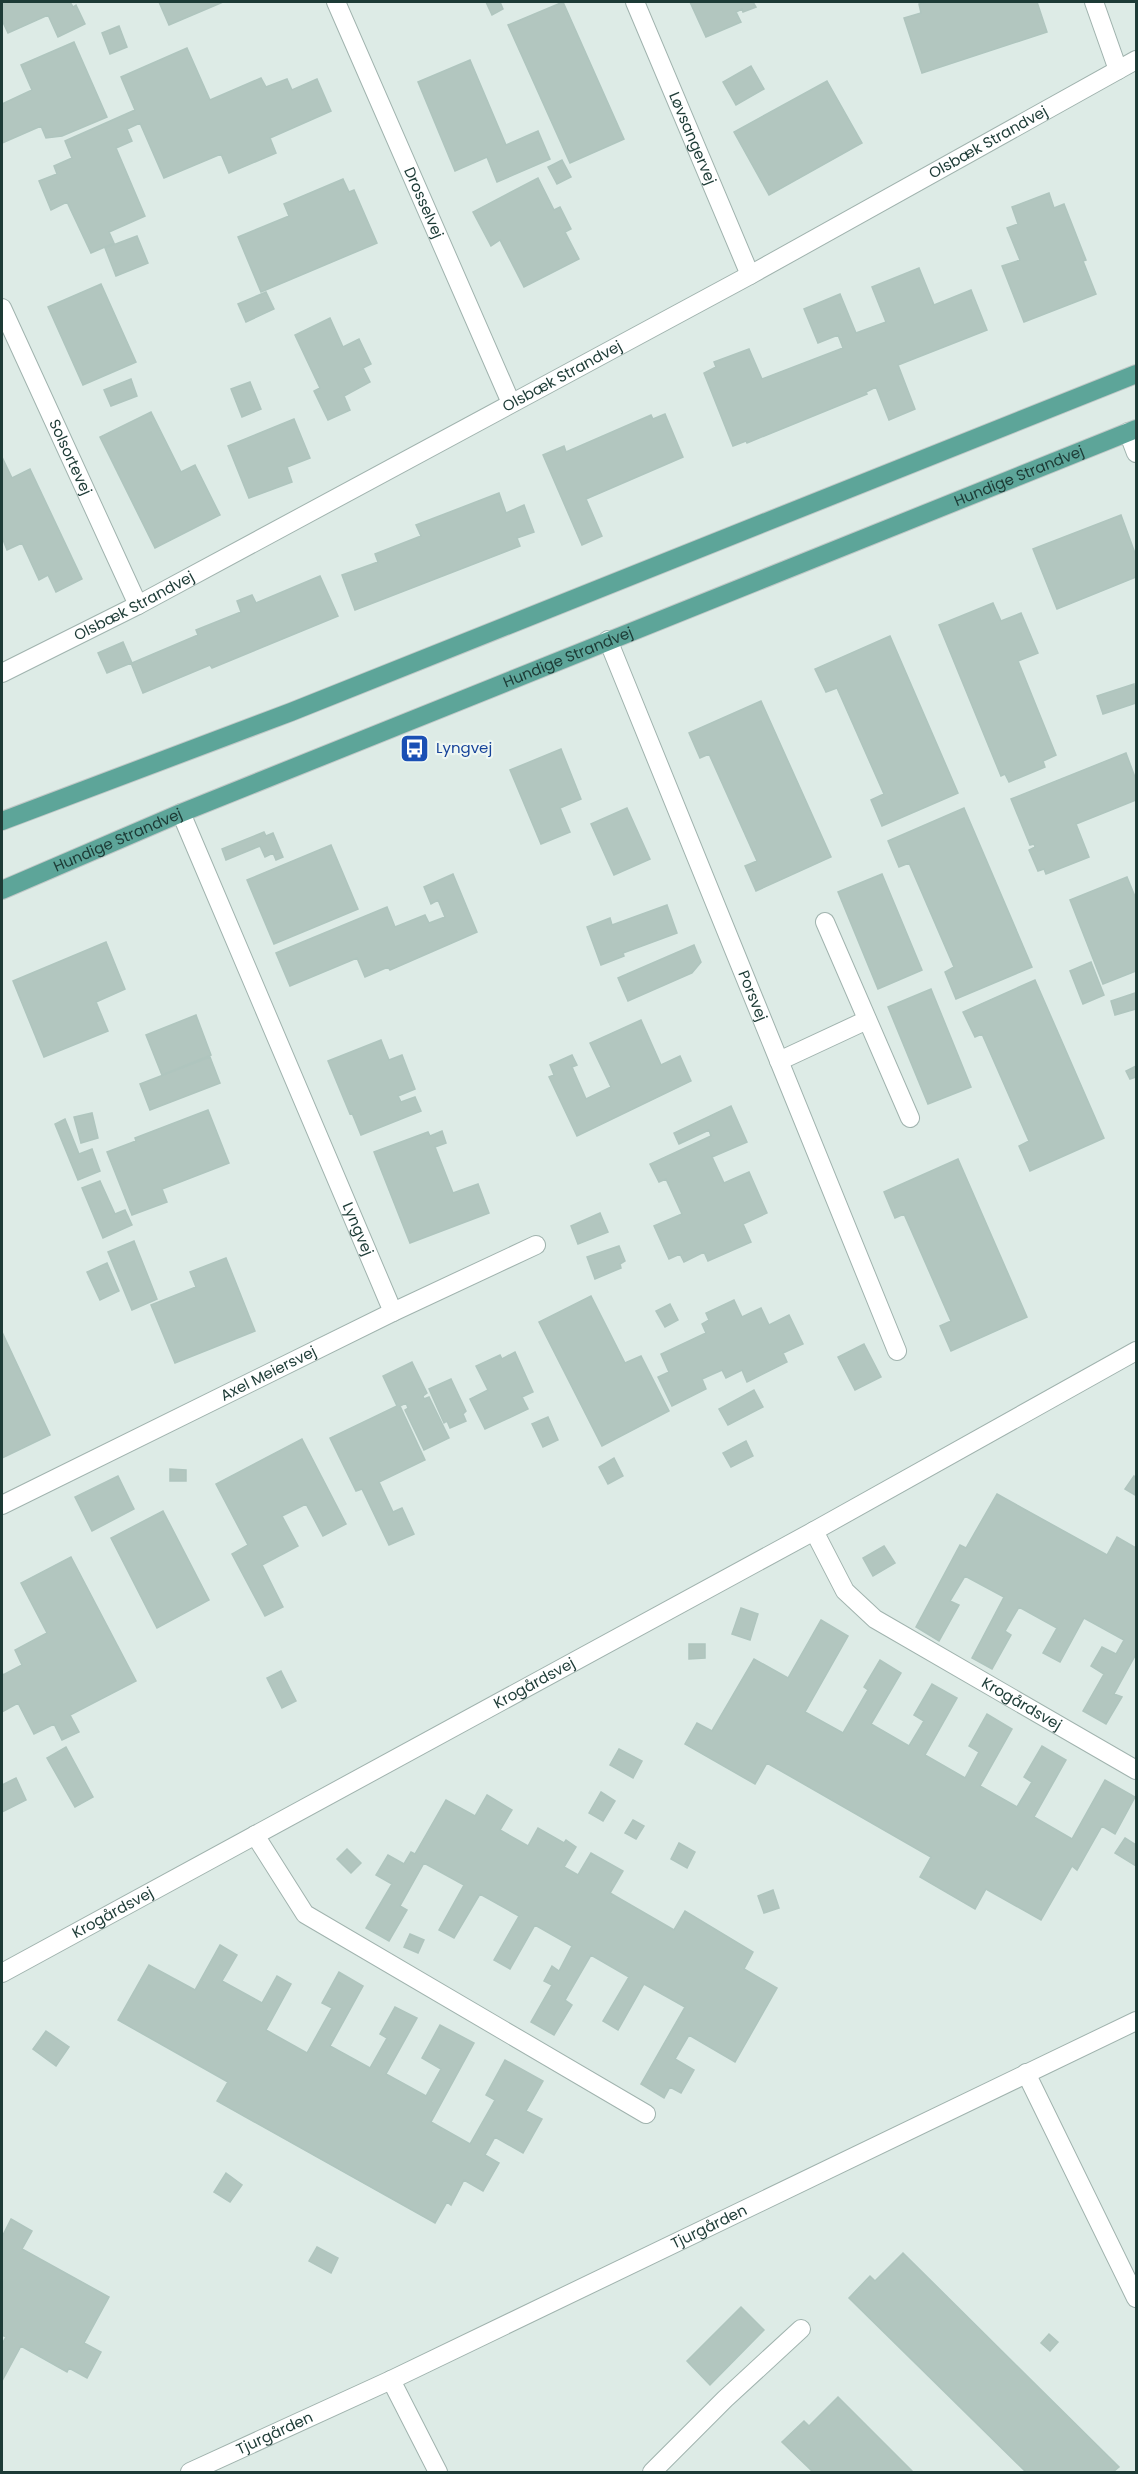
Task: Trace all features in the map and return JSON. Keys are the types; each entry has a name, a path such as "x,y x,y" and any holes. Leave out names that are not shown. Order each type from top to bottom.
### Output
{"main road":[{"path":"2,821 291,712 1137,374"},
{"name":"Hundige Strandvej","path":"2,890 181,813 1132,430"}],"street":[{"name":"Drosselvej","path":"336,2 511,403"},
{"name":"Løvsangervej","path":"635,2 750,275"},
{"path":"1094,2 1118,70"},
{"name":"Olsbæk Strandvej","path":"2,673 138,605 750,275 1137,60"},
{"name":"Solsortevej","path":"2,308 138,605"},
{"path":"1132,430 1137,453"},
{"name":"Porsvej","path":"608,640 897,1351"},
{"name":"Lyngvej","path":"181,813 393,1312"},
{"path":"825,922 910,1119"},
{"path":"779,1060 867,1020"},
{"name":"Axel Meiersvej","path":"2,1505 393,1312 536,1245"},
{"name":"Krogårdsvej","path":"2,1973 814,1531 1137,1351"},
{"name":"Krogårdsvej","path":"814,1531 845,1591 874,1619 1137,1770"},
{"path":"255,1835 305,1914 646,2114"},
{"name":"Tjurgården","path":"190,2472 391,2380 1137,2021"},
{"path":"1026,2073 1137,2298"},
{"path":"652,2472 725,2399 801,2329"},
{"path":"391,2380 438,2472"}],"building":[{"path":"2,2 70,2 73,7 76,5 85,24 58,37 48,15 8,33 2,20"},
{"path":"159,2 223,2 169,25"},
{"path":"486,2 500,2 503,9 492,15"},
{"path":"563,2 624,139 570,163 508,25"},
{"path":"690,2 753,2 756,7 736,12 741,22 706,37"},
{"path":"927,2 1037,2 1047,32 922,73 904,18 921,13 919,4"},
{"path":"119,26 127,47 110,54 102,33"},
{"path":"74,42 107,117 62,136 46,138 41,126 2,143 2,104 32,90 21,65"},
{"path":"187,48 210,100 261,78 266,87 287,79 292,90 317,79 331,111 270,138 276,153 229,173 221,154 164,178 140,123 127,129 132,141 116,148 145,216 109,232 114,243 91,253 67,202 51,210 39,181 57,174 54,166 72,158 65,141 135,110 121,77"},
{"path":"470,60 506,145 538,131 550,159 497,182 487,157 455,171 418,82"},
{"path":"751,66 764,89 736,105 723,82"},
{"path":"827,81 862,143 769,195 734,132"},
{"path":"562,160 571,177 557,184 548,167"},
{"path":"538,178 554,210 560,207 571,229 565,232 579,259 524,287 500,240 491,246 473,212"},
{"path":"343,179 349,192 354,190 377,243 261,292 238,237 289,216 284,204"},
{"path":"1049,193 1054,208 1064,204 1086,260 1083,261 1096,294 1024,322 1002,266 1020,260 1007,228 1018,224 1012,207"},
{"path":"137,236 148,263 116,276 105,248"},
{"path":"919,268 934,305 971,290 987,330 898,365 915,409 889,420 876,387 866,392 867,394 747,443 746,441 733,446 704,373 716,367 714,362 749,349 762,379 843,348 838,335 818,343 804,309 840,294 856,333 886,322 872,287"},
{"path":"101,284 136,362 83,385 48,307"},
{"path":"266,292 274,309 246,322 238,304"},
{"path":"330,318 343,347 359,339 371,364 363,368 370,382 344,396 350,410 328,420 314,391 320,388 295,335"},
{"path":"131,379 137,396 111,406 104,390"},
{"path":"250,382 261,409 242,417 231,389"},
{"path":"151,412 181,472 195,465 220,515 155,548 100,437"},
{"path":"665,414 683,457 586,499 602,536 582,545 543,455 564,446 566,452 651,415 653,419"},
{"path":"294,419 310,458 287,467 292,482 249,498 228,446"},
{"path":"2,457 12,478 30,469 82,579 56,592 48,575 39,580 22,543 7,550 2,537"},
{"path":"499,493 506,513 524,505 534,532 517,538 520,546 355,610 342,575 378,562 375,554 421,536 416,525"},
{"path":"1121,515 1136,556 1136,577 1057,609 1033,549"},
{"path":"320,576 338,616 212,668 210,665 143,693 131,663 107,673 98,653 123,642 132,663 198,635 196,630 241,612 237,601 252,595 256,603"},
{"path":"993,603 1001,621 1021,613 1038,653 1018,661 1056,755 1043,761 1045,767 1009,782 1005,774 1001,776 939,625"},
{"path":"890,636 958,793 882,826 871,800 884,794 837,688 826,692 815,669"},
{"path":"1134,684 1136,703 1103,714 1097,696"},
{"path":"761,701 831,857 756,891 745,866 757,861 709,754 700,758 689,733"},
{"path":"561,749 581,799 560,808 570,832 541,844 510,770"},
{"path":"1126,753 1136,780 1136,800 1076,824 1089,857 1046,874 1044,869 1038,871 1029,850 1035,847 1034,844 1030,845 1011,799"},
{"path":"627,808 650,859 614,875 591,824"},
{"path":"964,808 1032,967 956,999 945,972 954,967 909,863 899,867 888,841"},
{"path":"264,832 266,836 273,833 283,857 276,860 273,853 265,857 260,846 226,860 222,849"},
{"path":"331,845 358,909 274,944 247,880"},
{"path":"453,874 477,932 390,970 388,967 365,977 357,958 290,986 276,953 387,907 395,927 425,915 429,923 445,917 438,900 431,904 424,887"},
{"path":"882,874 922,970 878,989 838,892"},
{"path":"1127,877 1136,899 1136,971 1103,984 1070,900"},
{"path":"667,905 677,933 623,953 624,956 601,965 587,927 610,918 612,925"},
{"path":"106,942 125,989 96,1002 108,1031 44,1057 13,981"},
{"path":"694,945 701,962 692,973 628,1001 618,978"},
{"path":"1091,962 1104,995 1083,1004 1070,971"},
{"path":"1035,980 1104,1138 1030,1171 1019,1146 1029,1141 982,1034 975,1037 963,1012"},
{"path":"931,989 971,1087 928,1104 888,1007"},
{"path":"1135,993 1136,1009 1115,1015 1111,1001"},
{"path":"196,1015 211,1055 162,1075 146,1035"},
{"path":"641,1020 661,1065 680,1056 691,1081 577,1136 549,1077 554,1075 550,1065 572,1055 577,1065 572,1067 586,1099 611,1087 590,1043"},
{"path":"381,1040 389,1060 402,1055 415,1089 398,1096 401,1102 415,1097 421,1111 361,1135 328,1061"},
{"path":"210,1057 220,1083 150,1110 140,1084"},
{"path":"1136,1066 1136,1077 1130,1079 1126,1071"},
{"path":"731,1106 747,1142 712,1157 724,1183 749,1172 767,1213 743,1224 751,1242 708,1261 704,1252 684,1262 680,1254 669,1259 654,1226 682,1214 666,1179 659,1182 650,1164 711,1136 709,1130 679,1144 674,1133"},
{"path":"208,1110 229,1163 162,1189 167,1202 132,1215 107,1152 136,1141 135,1138"},
{"path":"92,1113 98,1138 81,1143 74,1117"},
{"path":"65,1119 79,1154 92,1149 100,1171 78,1180 55,1124"},
{"path":"442,1131 446,1143 435,1147 453,1193 478,1184 489,1213 410,1243 374,1152 428,1132 430,1136"},
{"path":"958,1159 1027,1317 951,1351 940,1326 951,1321 904,1214 895,1218 884,1192"},
{"path":"100,1181 115,1214 125,1210 132,1225 103,1238 82,1188"},
{"path":"600,1213 608,1232 578,1244 571,1226"},
{"path":"134,1241 157,1299 132,1310 108,1252"},
{"path":"619,1246 625,1261 620,1264 621,1268 595,1279 587,1257"},
{"path":"226,1258 255,1331 175,1363 151,1305 196,1287 190,1272"},
{"path":"107,1263 119,1291 100,1300 87,1272"},
{"path":"591,1296 625,1363 641,1356 669,1411 602,1446 539,1322"},
{"path":"734,1300 742,1317 761,1308 769,1325 789,1315 803,1344 783,1353 787,1362 747,1382 742,1370 726,1378 722,1370 702,1379 706,1389 672,1406 658,1377 669,1372 661,1354 706,1333 702,1324 709,1320 706,1313"},
{"path":"670,1304 678,1320 665,1327 656,1311"},
{"path":"2,1332 50,1435 2,1458"},
{"path":"864,1344 881,1377 855,1390 838,1357"},
{"path":"515,1352 533,1392 522,1397 528,1409 485,1429 470,1399 488,1390 476,1366 500,1355 502,1359"},
{"path":"412,1362 427,1393 423,1396 424,1399 429,1397 449,1438 424,1450 405,1410 408,1408 406,1403 400,1406 425,1460 379,1482 393,1512 402,1508 414,1534 389,1545 362,1489 356,1491 330,1438 397,1406 383,1376"},
{"path":"451,1379 466,1411 463,1414 466,1421 450,1428 447,1421 444,1423 429,1389"},
{"path":"754,1390 763,1407 728,1425 719,1409"},
{"path":"548,1417 558,1440 543,1447 532,1424"},
{"path":"302,1439 346,1524 323,1536 306,1504 282,1516 298,1546 262,1565 283,1607 265,1616 232,1554 248,1545 216,1484"},
{"path":"746,1441 753,1456 731,1467 723,1453"},
{"path":"614,1458 623,1476 608,1484 599,1467"},
{"path":"170,1469 186,1470 186,1481 170,1481"},
{"path":"118,1476 134,1509 92,1531 75,1497"},
{"path":"1134,1476 1136,1478 1135,1495 1125,1489"},
{"path":"997,1494 1107,1555 1117,1537 1136,1548 1136,1654 1114,1694 1122,1697 1106,1724 1083,1711 1104,1674 1091,1666 1102,1647 1116,1654 1124,1640 1084,1618 1060,1662 1043,1653 1057,1628 1019,1607 1005,1631 1011,1635 992,1669 972,1658 1004,1597 965,1576 950,1601 959,1605 939,1641 916,1627 960,1545 966,1548"},
{"path":"163,1511 209,1600 157,1628 111,1538"},
{"path":"884,1546 895,1563 873,1576 863,1558"},
{"path":"71,1557 136,1681 70,1715 79,1732 62,1740 54,1724 34,1734 18,1703 2,1712 2,1672 3,1675 22,1665 15,1650 47,1633 21,1583"},
{"path":"741,1608 758,1614 750,1640 732,1634"},
{"path":"821,1620 848,1636 805,1712 843,1733 868,1690 864,1687 880,1660 901,1673 871,1724 909,1746 924,1721 914,1715 932,1684 957,1698 925,1755 965,1778 979,1752 969,1746 987,1714 1012,1729 980,1786 1017,1807 1032,1782 1024,1777 1042,1746 1066,1760 1034,1817 1072,1839 1105,1780 1135,1797 1115,1834 1102,1826 1077,1870 1072,1866 1041,1920 986,1889 975,1909 920,1877 931,1857 767,1763 755,1784 685,1744 697,1723 712,1731 754,1659 788,1678"},
{"path":"689,1644 705,1644 705,1658 689,1659"},
{"path":"281,1671 296,1701 282,1708 267,1678"},
{"path":"66,1747 93,1797 75,1807 47,1758"},
{"path":"619,1749 642,1761 633,1778 610,1765"},
{"path":"16,1778 26,1800 2,1812 2,1785"},
{"path":"601,1792 615,1801 603,1821 589,1813"},
{"path":"487,1795 512,1810 500,1830 528,1846 538,1828 564,1843 566,1840 576,1847 564,1867 578,1875 591,1853 623,1871 610,1893 674,1930 685,1911 753,1952 744,1969 777,1988 735,2062 689,2035 675,2059 694,2070 681,2093 670,2087 664,2098 641,2084 685,2007 644,1984 618,2030 603,2021 629,1977 591,1955 565,2000 572,2005 554,2035 531,2022 552,1985 544,1981 552,1966 559,1971 572,1946 535,1925 510,1969 494,1960 519,1916 480,1894 454,1938 439,1930 464,1885 424,1863 400,1906 407,1910 389,1941 366,1928 392,1884 376,1875 388,1855 404,1864 411,1852 415,1854 446,1800 475,1816"},
{"path":"633,1820 644,1826 636,1839 625,1833"},
{"path":"1125,1838 1136,1845 1136,1866 1115,1853"},
{"path":"679,1843 695,1852 687,1868 671,1859"},
{"path":"347,1849 361,1863 351,1873 337,1859"},
{"path":"773,1890 779,1908 764,1913 758,1896"},
{"path":"410,1934 424,1940 418,1953 404,1947"},
{"path":"220,1945 237,1955 222,1981 262,2003 277,1976 291,1984 266,2030 307,2053 332,2008 322,2003 339,1972 363,1986 330,2046 370,2068 387,2038 380,2034 395,2007 417,2018 386,2074 426,2096 441,2069 422,2058 440,2025 474,2043 431,2122 470,2144 495,2100 486,2095 505,2060 543,2081 526,2111 542,2119 523,2153 495,2137 485,2155 499,2163 483,2191 464,2180 451,2205 447,2202 435,2223 217,2101 228,2082 118,2020 149,1965 195,1990"},
{"path":"46,2031 69,2047 56,2066 33,2049"},
{"path":"226,2173 242,2185 230,2202 214,2192"},
{"path":"11,2219 32,2231 22,2249 109,2297 84,2343 101,2352 87,2378 69,2368 67,2372 21,2346 2,2381 2,2344 6,2337 2,2335 2,2237"},
{"path":"317,2247 338,2258 331,2273 309,2261"},
{"path":"903,2253 1119,2467 1113,2472 1026,2472 849,2298 870,2276 875,2281"},
{"path":"741,2307 764,2330 710,2385 687,2361"},
{"path":"1049,2334 1058,2342 1050,2351 1041,2343"},
{"path":"838,2397 913,2472 813,2472 782,2442 804,2421 809,2426"}],"place":[{"name":"Lyngvej","path":"415,748"}]}
